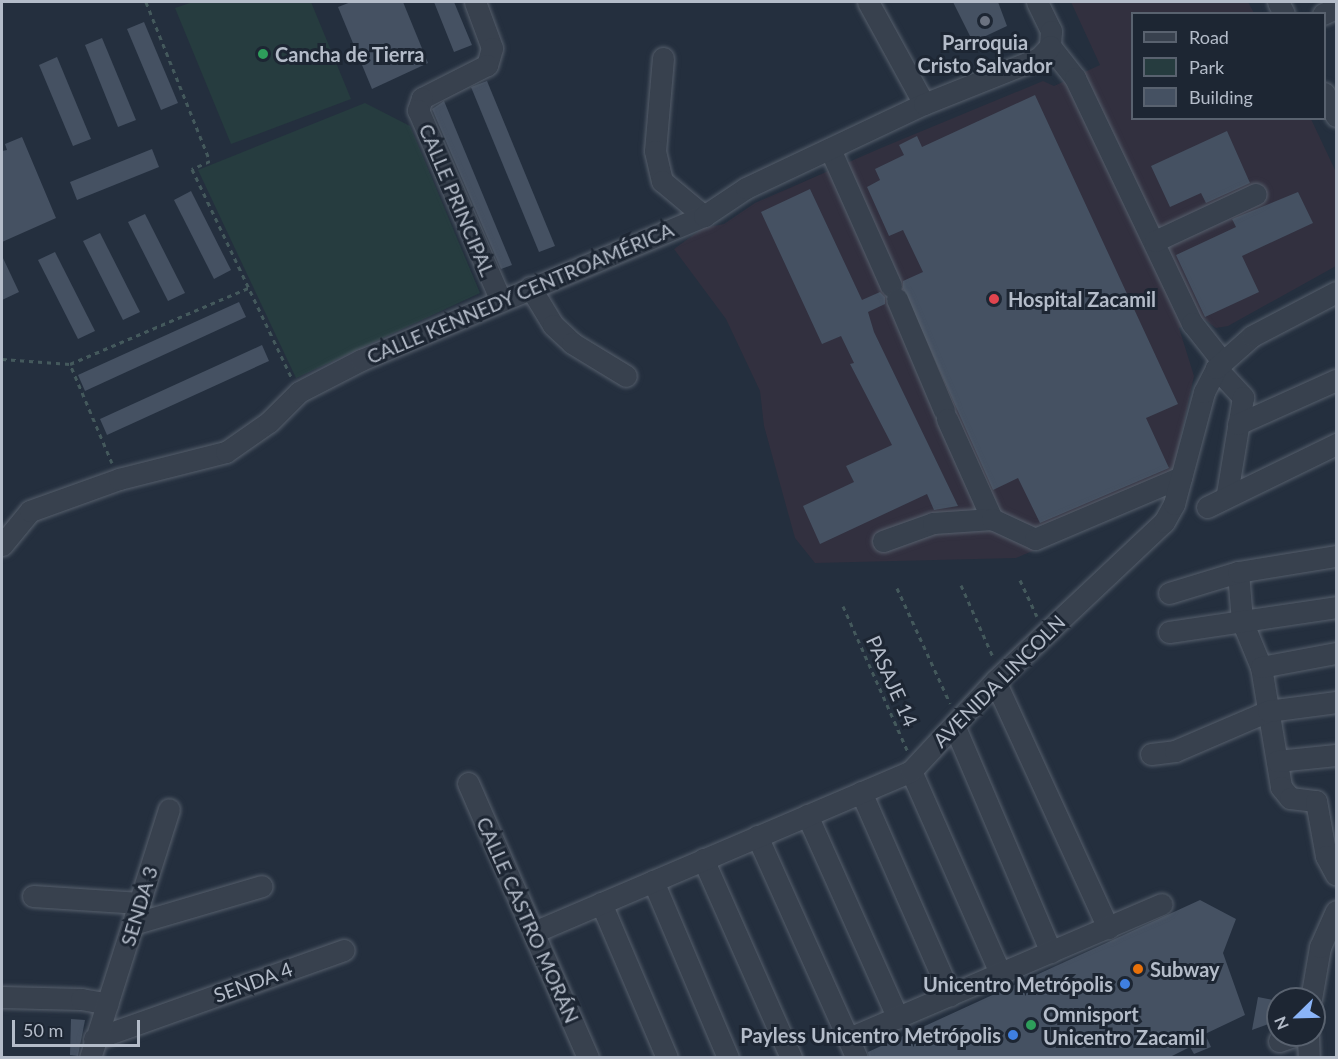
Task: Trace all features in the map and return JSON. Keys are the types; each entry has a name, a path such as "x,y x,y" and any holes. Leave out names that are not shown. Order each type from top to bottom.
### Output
{"street":[{"name":"CALLE PRINCIPAL","path":"475,2 492,48 487,65 422,98 418,110 500,299"},
{"path":"868,2 896,58 924,104"},
{"path":"1037,2 1051,31 1050,46 1075,78 1155,241 1192,323 1219,364 1242,393 1227,494"},
{"name":"CALLE KENNEDY CENTROAMÉRICA","path":"2,545 30,511 119,479 226,452 269,422 299,392 500,299 704,216 746,188 924,104 1039,58 1050,46"},
{"path":"663,58 655,141 662,181 704,216"},
{"path":"1326,97 1336,116"},
{"path":"830,149 992,519"},
{"path":"1155,241 1256,194"},
{"path":"530,287 553,325 572,343 626,376"},
{"name":"AVENIDA LINCOLN","path":"534,932 913,769 998,678 1164,522 1174,504 1204,392 1219,364 1252,336 1336,292"},
{"path":"1238,424 1336,380"},
{"path":"1207,507 1227,494 1336,444"},
{"path":"883,541 933,524 992,519 1035,539 1181,477"},
{"path":"1169,593 1238,572 1336,556"},
{"path":"1238,572 1242,621 1261,667 1284,794 1316,801 1326,856 1336,875"},
{"path":"1169,632 1336,607"},
{"path":"1261,667 1336,653"},
{"path":"998,678 1108,928"},
{"path":"1151,754 1175,751 1268,711 1336,702"},
{"path":"956,723 1051,952"},
{"path":"1277,761 1336,755"},
{"path":"913,769 1001,975"},
{"name":"CALLE CASTRO MORÁN","path":"468,783 588,1058"},
{"path":"861,792 950,996"},
{"name":"SENDA 3","path":"92,1048 170,809"},
{"path":"807,815 898,1018"},
{"path":"757,836 853,1048 898,1018 1161,904"},
{"path":"704,859 791,1058"},
{"path":"652,881 728,1058"},
{"path":"133,924 262,886"},
{"path":"33,896 140,903"},
{"path":"601,903 667,1058"},
{"path":"1313,987 1320,947 1336,911"},
{"name":"SENDA 4","path":"92,1048 344,950"},
{"path":"2,998 81,999 108,1004"}],"path":[{"path":"146,2 210,160 192,169 299,392"},
{"path":"2,359 70,364 248,288"},
{"path":"70,364 119,479"},
{"path":"1020,580 1045,634"},
{"path":"960,585 998,678"},
{"path":"897,588 956,723"},
{"name":"PASAJE 14","path":"843,606 913,769"}],"shaded area":[{"name":"Hospital Zacamil","path":"1071,2 1248,2 1253,12 1131,12 1131,120 1311,120 1336,172 1336,266 1228,326 1216,328 1204,319 1179,328 1194,376 1173,473 1163,495 1016,558 815,563 795,538 764,426 760,391 726,319 674,249 703,228 724,224 755,203 881,148 1043,81 1054,86 1100,65"}],"green space":[{"name":"Cancha de Tierra","path":"193,2 311,2 351,99 231,144 175,8"},
{"path":"365,103 410,126 480,293 296,378 198,170"}],"building":[{"path":"351,2 403,2 428,63 372,89 338,7"},
{"path":"434,2 454,2 472,45 454,52"},
{"name":"Parroquia Cristo Salvador","path":"953,2 998,2 1007,26 973,42"},
{"path":"144,22 178,103 161,110 127,29"},
{"path":"102,38 136,120 118,127 85,45"},
{"path":"57,57 91,139 73,146 39,65"},
{"path":"487,81 555,246 539,252 471,87"},
{"path":"1035,95 1178,404 1146,418 1169,468 1040,523 1018,478 993,490 903,288 903,281 923,272 903,230 889,236 867,187 880,180 875,169 904,155 899,145 917,136 922,147"},
{"path":"444,101 512,265 501,269 432,109"},
{"path":"1227,131 1250,183 1206,203 1201,193 1170,207 1151,166"},
{"path":"22,137 56,218 2,242 2,151 7,150 5,144"},
{"path":"152,149 159,167 77,200 70,182"},
{"path":"810,189 862,300 880,292 885,297 885,304 868,312 874,332 958,506 934,510 927,494 820,544 803,506 854,482 846,466 892,445 850,364 854,363 841,336 822,344 761,212"},
{"path":"191,191 231,270 214,279 174,200"},
{"path":"1298,192 1313,223 1242,256 1259,292 1205,317 1176,255 1236,227 1232,219"},
{"path":"145,214 185,293 168,301 128,222"},
{"path":"100,233 140,312 123,320 83,241"},
{"path":"55,252 95,331 78,339 38,260"},
{"path":"2,256 19,292 2,300"},
{"path":"239,302 246,317 85,391 78,375"},
{"path":"262,345 269,361 107,435 100,419"},
{"name":"Unicentro Metrópolis","path":"1200,900 1236,919 1223,953 1245,1015 1205,1034 1211,1047 1194,1054 1190,1047 1168,1058 869,1058 868,1052"},
{"path":"1258,997 1266,999 1266,1025 1252,1030"},
{"path":"71,1019 85,1020 78,1056 70,1055"}],"place":[{"name":"Parroquia Cristo Salvador","path":"985,21"},
{"name":"Cancha de Tierra","path":"263,54"},
{"name":"Hospital Zacamil","path":"994,299"},
{"name":"Subway","path":"1138,969"},
{"name":"Unicentro Metrópolis","path":"1125,984"},
{"name":"Omnisport Unicentro Zacamil","path":"1031,1025"},
{"name":"Payless Unicentro Metrópolis","path":"1013,1035"}]}
